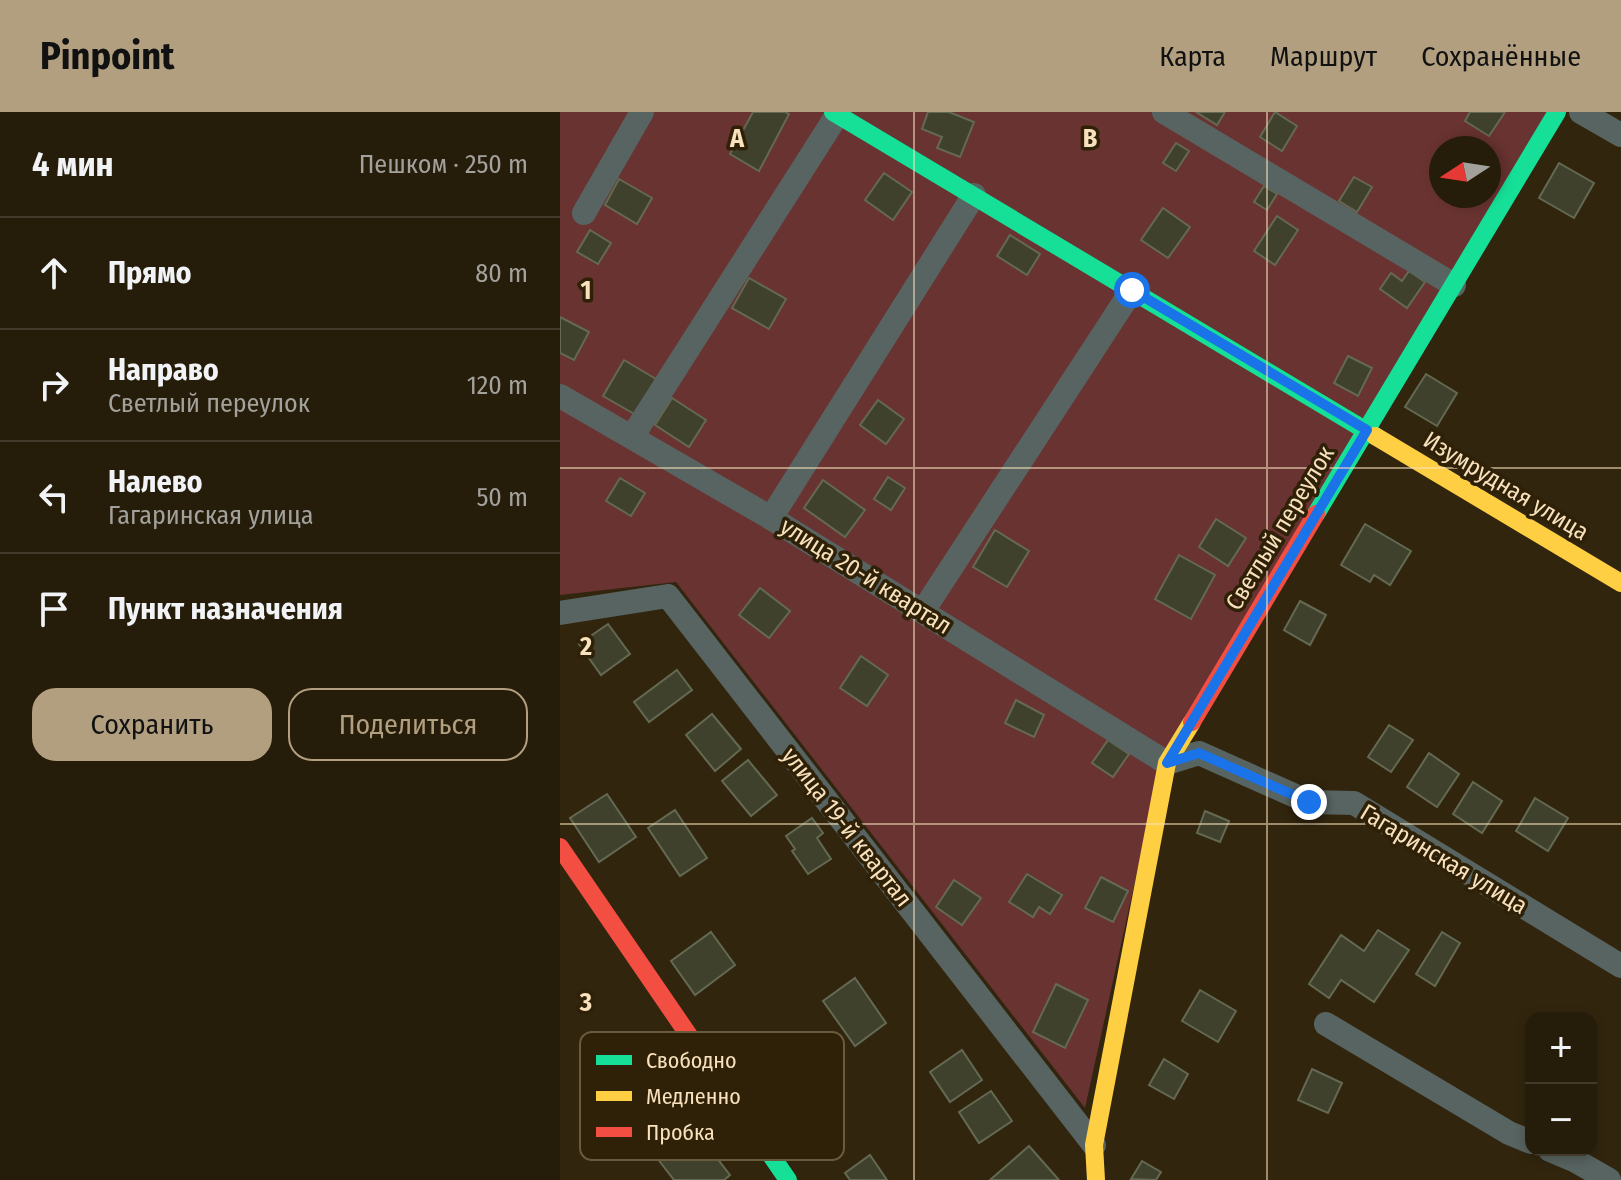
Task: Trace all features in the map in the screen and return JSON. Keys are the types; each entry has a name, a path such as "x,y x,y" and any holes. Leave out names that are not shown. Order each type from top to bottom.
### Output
{"street":[{"path":"584,213 642,112"},
{"path":"1164,112 1454,285"},
{"name":"Светлый переулок","path":"1167,763 1557,112"},
{"path":"1581,112 1621,135"},
{"path":"632,437 835,113"},
{"name":"Изумрудная улица","path":"835,113 1621,583"},
{"path":"771,518 974,195"},
{"path":"923,611 1132,290"},
{"name":"улица 20-й квартал","path":"560,396 771,518 1167,763"},
{"name":"улица 19-й квартал","path":"560,613 668,596 1094,1145"},
{"name":"Гагаринская улица","path":"1167,763 1199,753 1309,802 1354,803 1621,966"},
{"path":"1096,1180 1094,1145 1167,763"},
{"path":"560,847 687,1032"},
{"path":"1326,1024 1525,1140"},
{"path":"1564,1156 1609,1180"},
{"path":"774,1160 788,1180"}],"shaded area":[{"path":"560,112 1558,112 1501,207 1501,136 1429,136 1429,208 1500,208 1158,777 1085,1108 676,582 560,595"}],"building":[{"path":"753,112 789,114 759,171 730,154"},
{"path":"928,112 949,112 974,122 960,157 937,148 942,137 922,129"},
{"path":"1196,112 1225,112 1217,125"},
{"path":"1275,112 1297,126 1282,151 1260,137"},
{"path":"1470,112 1505,112 1489,136 1465,121"},
{"path":"1176,143 1189,151 1176,171 1163,163"},
{"path":"1559,163 1594,183 1574,218 1539,198"},
{"path":"884,173 912,192 893,220 865,200"},
{"path":"1354,177 1372,187 1357,212 1339,201"},
{"path":"619,179 652,198 637,224 605,205"},
{"path":"1264,186 1277,194 1267,210 1254,202"},
{"path":"1163,208 1190,227 1168,258 1141,240"},
{"path":"1277,216 1298,230 1275,265 1254,251"},
{"path":"590,230 611,243 598,264 577,252"},
{"path":"1010,235 1040,254 1027,275 997,256"},
{"path":"1409,271 1425,282 1407,308 1380,289 1391,273 1402,281"},
{"path":"749,278 786,299 769,329 732,308"},
{"path":"560,317 589,332 574,360 560,353"},
{"path":"1348,356 1372,368 1358,396 1334,383"},
{"path":"624,360 656,379 636,415 603,396"},
{"path":"1426,374 1457,393 1437,426 1405,407"},
{"path":"672,398 706,420 689,447 655,425"},
{"path":"878,400 904,419 886,444 860,425"},
{"path":"888,477 905,488 891,510 874,499"},
{"path":"620,478 645,493 631,516 606,501"},
{"path":"823,480 865,510 845,537 804,508"},
{"path":"1216,519 1246,538 1228,566 1199,547"},
{"path":"1365,524 1411,551 1390,585 1374,575 1370,582 1341,565"},
{"path":"995,530 1029,551 1007,587 973,567"},
{"path":"1179,555 1215,575 1191,619 1155,599"},
{"path":"760,588 790,611 769,638 739,615"},
{"path":"1300,601 1326,615 1310,645 1284,630"},
{"path":"608,624 630,654 601,675 579,644"},
{"path":"861,656 888,675 867,706 840,688"},
{"path":"677,670 692,690 649,722 634,702"},
{"path":"1016,700 1044,715 1034,737 1005,723"},
{"path":"712,714 741,749 715,771 686,735"},
{"path":"1389,725 1413,740 1391,772 1368,757"},
{"path":"1108,740 1129,754 1113,777 1092,763"},
{"path":"1429,753 1459,774 1437,807 1407,787"},
{"path":"748,760 777,795 751,816 722,781"},
{"path":"1473,782 1502,801 1482,833 1453,814"},
{"path":"607,794 636,837 599,862 570,818"},
{"path":"1535,798 1568,818 1548,851 1516,831"},
{"path":"675,810 707,858 680,876 648,828"},
{"path":"1205,811 1229,821 1220,842 1197,833"},
{"path":"812,818 823,833 817,838 831,859 808,874 786,836"},
{"path":"1027,874 1062,895 1050,914 1039,907 1033,917 1009,902"},
{"path":"1101,877 1128,891 1113,922 1085,908"},
{"path":"954,880 981,898 962,925 936,907"},
{"path":"1378,930 1409,950 1374,1002 1341,980 1329,998 1309,984 1341,935 1364,951"},
{"path":"711,932 735,965 695,995 671,961"},
{"path":"1442,932 1460,943 1435,986 1416,974"},
{"path":"855,978 886,1023 855,1046 823,1001"},
{"path":"1056,984 1088,1000 1065,1048 1033,1032"},
{"path":"1200,990 1236,1011 1218,1042 1182,1021"},
{"path":"962,1050 982,1080 950,1102 930,1072"},
{"path":"1164,1059 1188,1074 1174,1099 1149,1085"},
{"path":"1312,1069 1342,1083 1328,1113 1298,1100"},
{"path":"991,1091 1012,1121 979,1143 959,1112"},
{"path":"1029,1146 1059,1180 990,1180"},
{"path":"870,1155 887,1180 850,1180 845,1173"},
{"path":"659,1160 718,1160 730,1175 724,1180 674,1180"},
{"path":"1142,1161 1161,1172 1156,1180 1131,1179"}],"traffic: fast":[{"path":"833,112 1375,436"},
{"path":"1316,514 1557,112"},
{"path":"774,1160 788,1180"}],"traffic: slow":[{"path":"1375,436 1621,583"},
{"path":"1096,1180 1094,1145 1167,763 1192,722"}],"traffic: jam":[{"path":"1192,722 1316,514"},
{"path":"560,847 687,1032"}],"route":[{"path":"1132,290 1367,430 1167,763 1199,753 1309,802"}]}
